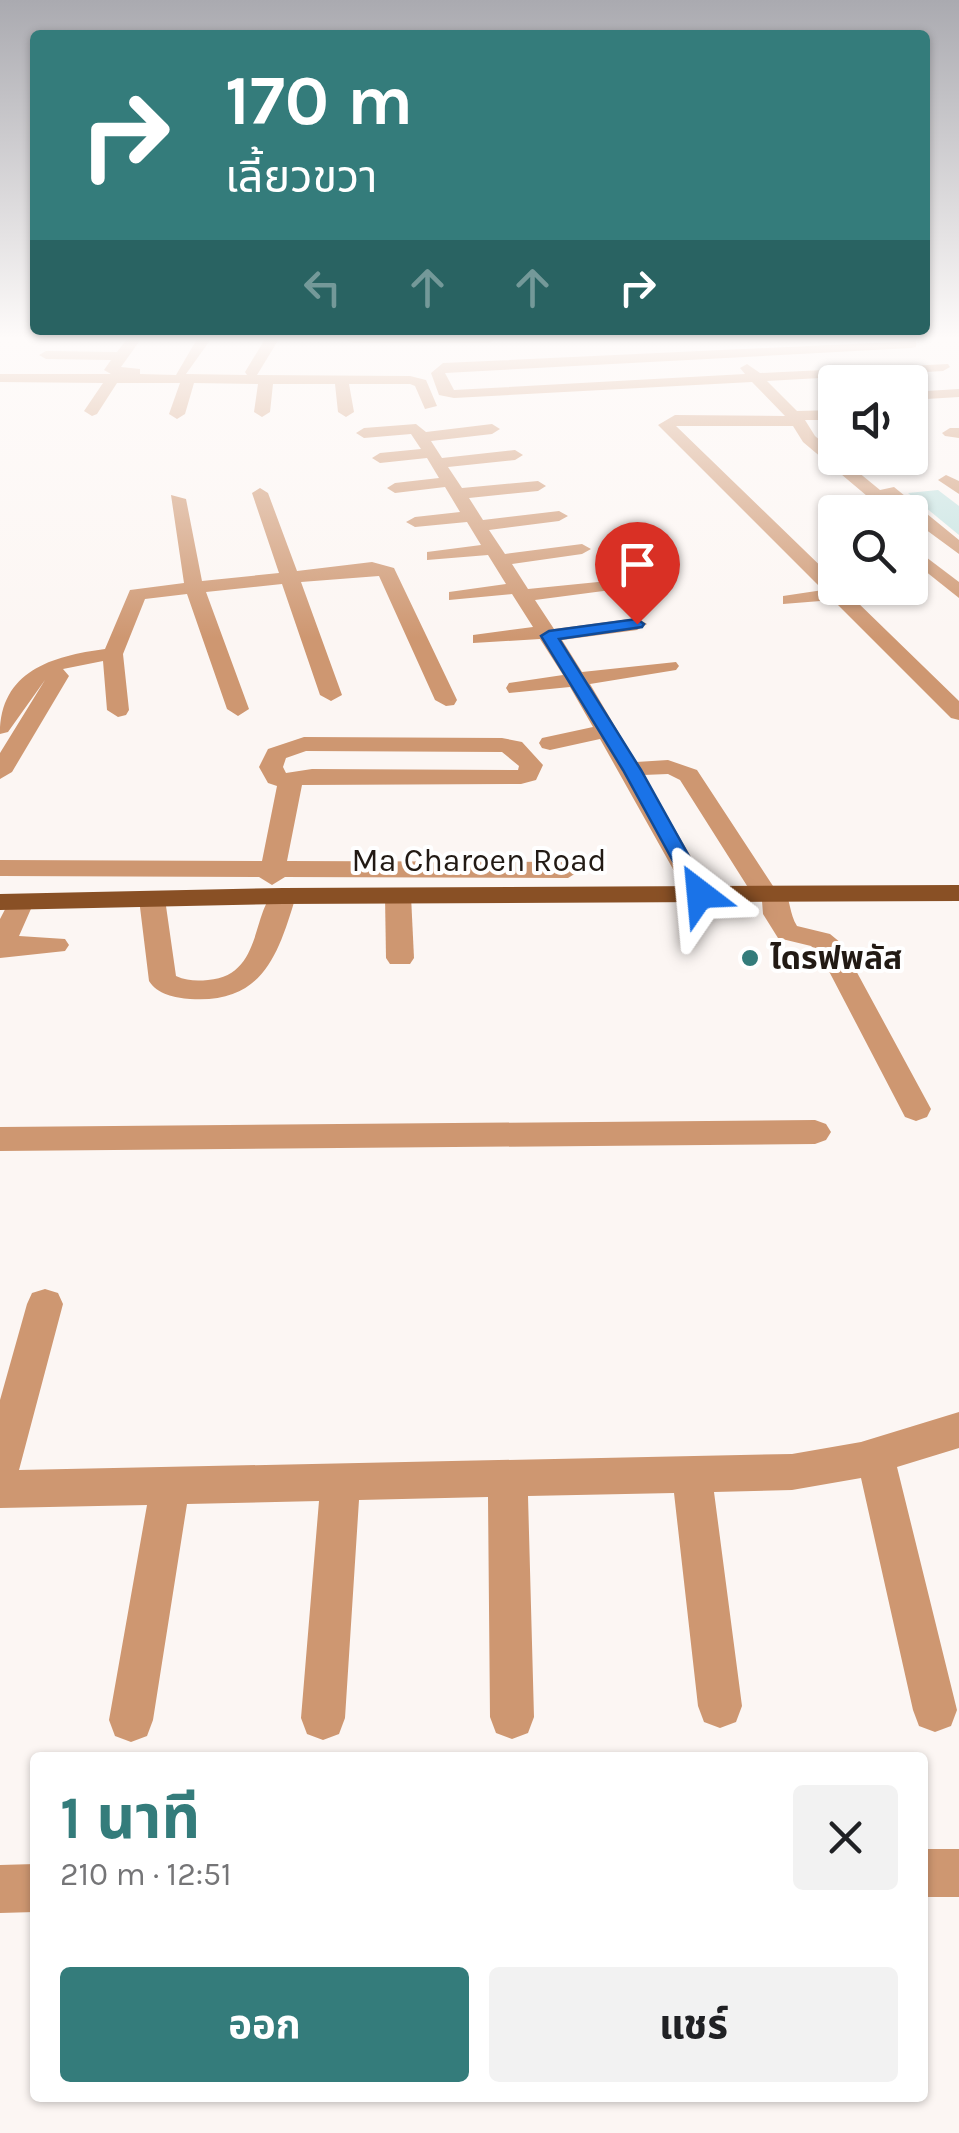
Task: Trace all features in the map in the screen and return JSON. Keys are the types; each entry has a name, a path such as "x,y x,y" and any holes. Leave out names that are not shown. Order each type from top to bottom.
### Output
{"main road":[{"name":"Ma Charoen Road","path":"10,902 152,899 272,887 398,896 959,893"}],"street":[{"path":"422,439 632,770 700,894"},
{"path":"394,488 439,466 478,439"},
{"path":"680,439 818,571"},
{"path":"808,439 875,495"},
{"path":"793,449 818,471"},
{"path":"439,466 514,455"},
{"path":"380,458 538,486"},
{"path":"868,475 959,549"},
{"path":"260,494 331,695"},
{"path":"177,500 194,586 238,708"},
{"path":"415,522 559,516"},
{"path":"928,539 959,565"},
{"path":"434,556 582,549"},
{"path":"928,565 952,586"},
{"path":"118,710 113,654 137,594 372,568 387,572 446,700"},
{"path":"456,596 610,584"},
{"path":"790,600 818,596"},
{"path":"853,605 959,713"},
{"path":"480,640 637,624"},
{"path":"0,727 33,676 60,661 113,654"},
{"path":"517,688 668,666"},
{"path":"0,772 58,676 52,668"},
{"path":"550,742 608,732"},
{"path":"304,744 502,745 514,747 531,765 528,775 521,777 312,776 290,782 276,778 271,766 276,754 304,744"},
{"path":"632,770 666,766 689,775 769,894 788,932 820,940 832,949 916,1109"},
{"path":"152,899 163,981 175,989 210,991 237,984 255,971 265,955 290,782"},
{"path":"0,868 272,887 568,870"},
{"path":"398,896 400,958"},
{"path":"10,902 0,947 55,945"},
{"path":"0,1139 814,1132"},
{"path":"0,1469 45,1304"},
{"path":"0,1490 792,1472 876,1455 959,1430"},
{"path":"876,1455 935,1710"},
{"path":"692,1476 720,1706"},
{"path":"508,1480 512,1718"},
{"path":"323,1718 340,1484"},
{"path":"132,1720 170,1487"},
{"path":"928,1874 959,1873"},
{"path":"0,1889 30,1888"}],"building":[{"path":"938,490 959,506 959,535 928,509 928,495 908,493"}],"place":[{"name":"ไดรฟพลัส","path":"750,958"}],"route":[{"path":"637,624 549,636 632,770 700,894"}]}
